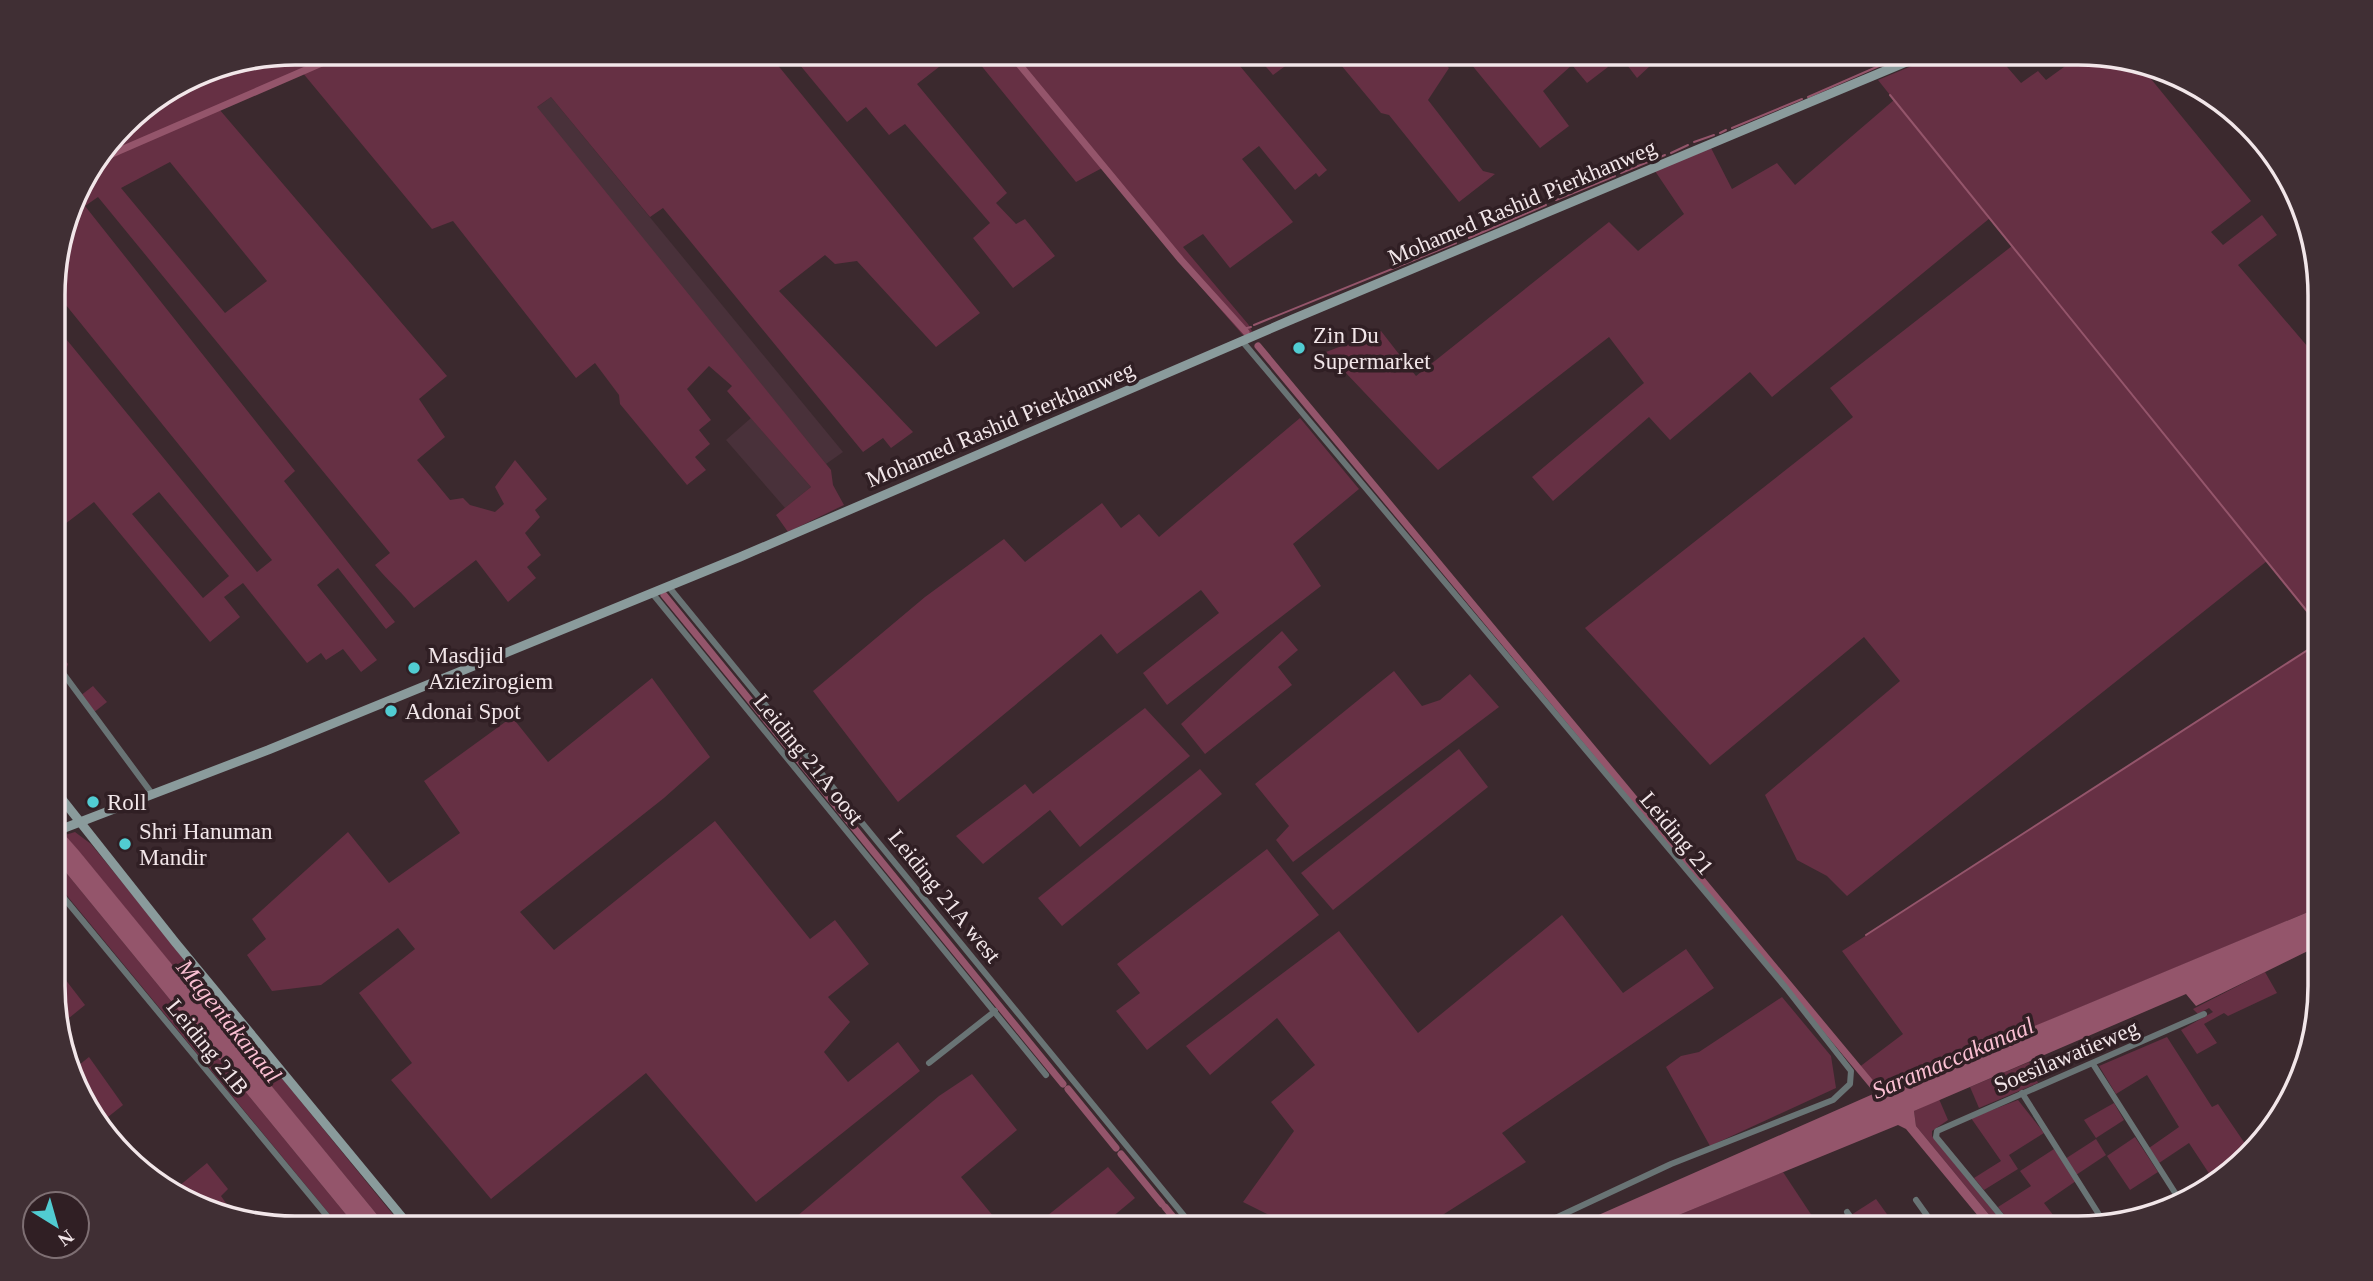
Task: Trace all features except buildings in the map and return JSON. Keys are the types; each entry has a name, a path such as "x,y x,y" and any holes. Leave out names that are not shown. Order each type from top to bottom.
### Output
{"street":[{"name":"Mohamed Rashid Pierkhanweg","path":"65,829 652,593 1899,65"},
{"name":"Leiding 21","path":"1242,341 1794,999 1851,1071 1850,1084 1833,1100 1671,1164 1560,1216"},
{"name":"Leiding 21A west","path":"668,586 1184,1216"},
{"name":"Leiding 21A oost","path":"652,593 865,858 1046,1075"},
{"path":"65,677 153,794"},
{"path":"65,803 175,942 401,1216"},
{"name":"Leiding 21B","path":"65,899 327,1216"},
{"path":"929,1063 995,1011"},
{"name":"Soesilawatieweg","path":"2001,1216 1937,1137 1940,1128 2204,1014"},
{"path":"2093,1064 2176,1194"},
{"path":"2022,1093 2099,1215"},
{"path":"1916,1200 1927,1216"},
{"path":"1847,1212 1850,1216"}],"shaded area":[{"path":"295,65 778,65 980,313 936,347 857,261 835,264 825,255 779,291 913,432 891,448 883,438 863,452 663,208 650,217 551,97 537,107 831,470 833,485 844,505 788,532 776,515 811,487 727,391 732,386 709,366 687,389 711,420 699,430 710,444 695,457 706,470 687,485 620,404 619,395 595,363 576,378 453,221 432,229 302,72 219,109 447,376 419,399 445,437 417,460 450,500 463,498 470,505 495,512 504,504 495,487 515,460 547,499 535,510 540,517 525,533 541,555 527,567 536,578 508,602 476,560 414,608 375,565 390,553 98,197 85,206 295,471 284,481 395,622 386,629 338,568 317,585 377,660 361,672 343,649 326,660 321,653 307,663 243,583 224,597 240,617 210,642 94,502 65,524 65,338 257,572 272,560 65,304 65,280 73,235 82,207 112,155 132,132 155,112 193,89 221,77 265,67","holes":["170,162 267,281 225,313 121,188","159,492 229,576 203,598 132,514"]},
{"path":"800,65 942,65 917,84 1007,193 996,203 1016,224 1025,219 1055,256 1013,288 973,238 990,223 905,124 889,135 866,107 847,122"},
{"path":"981,65 1239,65 1327,170 1319,177 1316,173 1295,190 1259,146 1242,159 1293,222 1230,268 1203,234 1183,247 1248,324 1252,331 1245,337 1173,255 1175,252 1104,167 1076,182"},
{"path":"1264,65 1287,65 1273,75"},
{"path":"1341,65 1446,65 1449,68 1428,100 1483,171 1495,174 1459,202 1389,115 1381,113"},
{"path":"1472,65 1572,65 1543,91 1569,126 1540,148"},
{"path":"1572,65 1606,65 1608,67 1587,83"},
{"path":"1627,65 1651,65 1637,78"},
{"path":"1914,65 2005,65 2021,83 2038,71 2046,80 2067,65 2123,69 2149,76 2251,201 2211,232 2223,245 2262,215 2277,235 2238,265 2308,347 2308,612 2267,561 1847,896 1827,876 1797,860 1765,795 1900,681 1864,637 1710,765 1585,628 1853,417 1830,388 2012,246 1990,218 1772,397 1750,372 1670,440 1649,417 1553,501 1532,477 1644,383 1609,337 1438,470 1326,352 1381,331 1416,376 1609,222 1638,251 1684,214 1655,171 1711,148 1732,189 1777,163 1795,185 1894,100 1878,80"},
{"path":"551,97 843,452 826,464 536,108"},
{"path":"751,418 811,487 785,508 726,440"},
{"path":"1300,418 1359,489 1293,544 1321,586 1167,705 1143,673 1219,613 1201,590 1117,654 1101,634 898,802 813,691 925,597 1004,539 1025,562 1102,503 1121,528 1139,514 1159,537"},
{"path":"1282,631 1298,650 1278,667 1292,685 1205,754 1181,724"},
{"path":"2308,650 2308,912 1878,1092 1858,1068 1903,1034 1842,951"},
{"path":"1394,671 1422,706 1440,700 1470,674 1499,707 1293,862 1276,840 1289,826 1255,784"},
{"path":"652,678 710,757 664,798 520,912 554,950 715,821 810,939 835,920 869,964 828,997 850,1022 824,1052 848,1082 898,1042 920,1071 756,1202 646,1073 491,1199 391,1080 412,1063 359,993 415,949 398,928 321,985 272,991 247,955 266,939 252,919 348,832 389,883 460,833 424,781 512,717 548,762"},
{"path":"93,686 107,702 93,713 80,696"},
{"path":"1145,708 1190,756 1080,847 1050,810 983,864 956,836 1025,784 1033,794"},
{"path":"1459,749 1488,787 1333,910 1301,873"},
{"path":"1200,769 1222,794 1062,926 1038,898"},
{"path":"75,832 91,844 394,1216 378,1216 65,835"},
{"path":"65,835 378,1216 347,1216 65,871"},
{"path":"1267,849 1319,915 1147,1050 1116,1011 1140,993 1117,964"},
{"path":"65,871 347,1216 331,1216 65,893"},
{"path":"2308,912 2308,951 2196,1006 2186,994 1914,1111 1916,1126 1990,1216 1978,1216 1906,1129 1898,1125 1676,1216 1596,1216 1898,1083"},
{"path":"1562,915 1623,993 1686,949 1714,988 1502,1133 1526,1162 1441,1216 1271,1216 1243,1202 1294,1131 1271,1102 1315,1065 1277,1018 1210,1075 1186,1046 1339,931 1418,1033"},
{"path":"2265,972 2277,993 2228,1016 2224,1013 2204,1024 2217,1043 2197,1054 2181,1030 2213,1012 2209,1008 2198,1014 2193,1009"},
{"path":"65,979 85,1005 68,1019"},
{"path":"1782,997 1831,1056 1836,1088 1710,1146 1666,1067 1681,1056 1699,1052"},
{"path":"2167,1037 2212,1107 2218,1104 2245,1144 2210,1174 2189,1143 2159,1163 2149,1148 2179,1127 2147,1075 2116,1094 2099,1066"},
{"path":"89,1057 123,1105 107,1118 89,1088 79,1065"},
{"path":"2029,1062 2038,1083 1979,1108 1970,1087"},
{"path":"972,1074 1017,1130 961,1177 993,1216 797,1216 939,1096"},
{"path":"1939,1099 1948,1120 1932,1131 1932,1136 1997,1216 1990,1216 1916,1126 1914,1111"},
{"path":"2018,1100 2044,1133 2009,1155 2018,1169 1984,1190 1974,1178 2001,1161 1971,1118"},
{"path":"2114,1103 2124,1120 2096,1138 2084,1120"},
{"path":"2135,1137 2158,1172 2130,1190 2107,1156"},
{"path":"2096,1139 2106,1155 2076,1175 2065,1159"},
{"path":"2054,1149 2076,1181 2044,1203 2054,1216 2005,1216 1998,1207 2031,1186 2020,1171"},
{"path":"207,1163 228,1189 221,1196 228,1206 207,1199 181,1185"},
{"path":"1108,1167 1135,1198 1113,1216 1047,1216"},
{"path":"1783,1172 1812,1216 1676,1216"},
{"path":"1876,1199 1888,1216 1852,1216"}],"waterway":[{"path":"113,153 317,65"},
{"path":"1020,65 1181,260 1246,332"},
{"path":"1808,97 1881,65"},
{"path":"1890,95 2308,612"},
{"path":"1732,128 1802,99"},
{"path":"1720,133 1726,130"},
{"path":"1694,142 1714,135"},
{"path":"1671,153 1688,145"},
{"path":"1621,173 1665,155"},
{"path":"1556,200 1615,176"},
{"path":"1469,238 1546,205"},
{"path":"1254,325 1456,243"},
{"path":"1243,329 1251,327"},
{"name":"Saramaccakanaal","path":"1258,346 1884,1099"},
{"path":"664,595 1063,1084"},
{"path":"1866,935 2308,650"},
{"path":"1068,1089 1116,1148"},
{"path":"1121,1154 1162,1204"},
{"path":"1165,1207 1172,1216"}],"place":[{"name":"Zin Du Supermarket","path":"1299,348"},
{"name":"Masdjid Aziezirogiem","path":"414,668"},
{"name":"Adonai Spot","path":"391,711"},
{"name":"Roll","path":"93,802"},
{"name":"Shri Hanuman Mandir","path":"125,844"}],"water label":[{"name":"Magentakanaal","path":"229,1021"}]}
